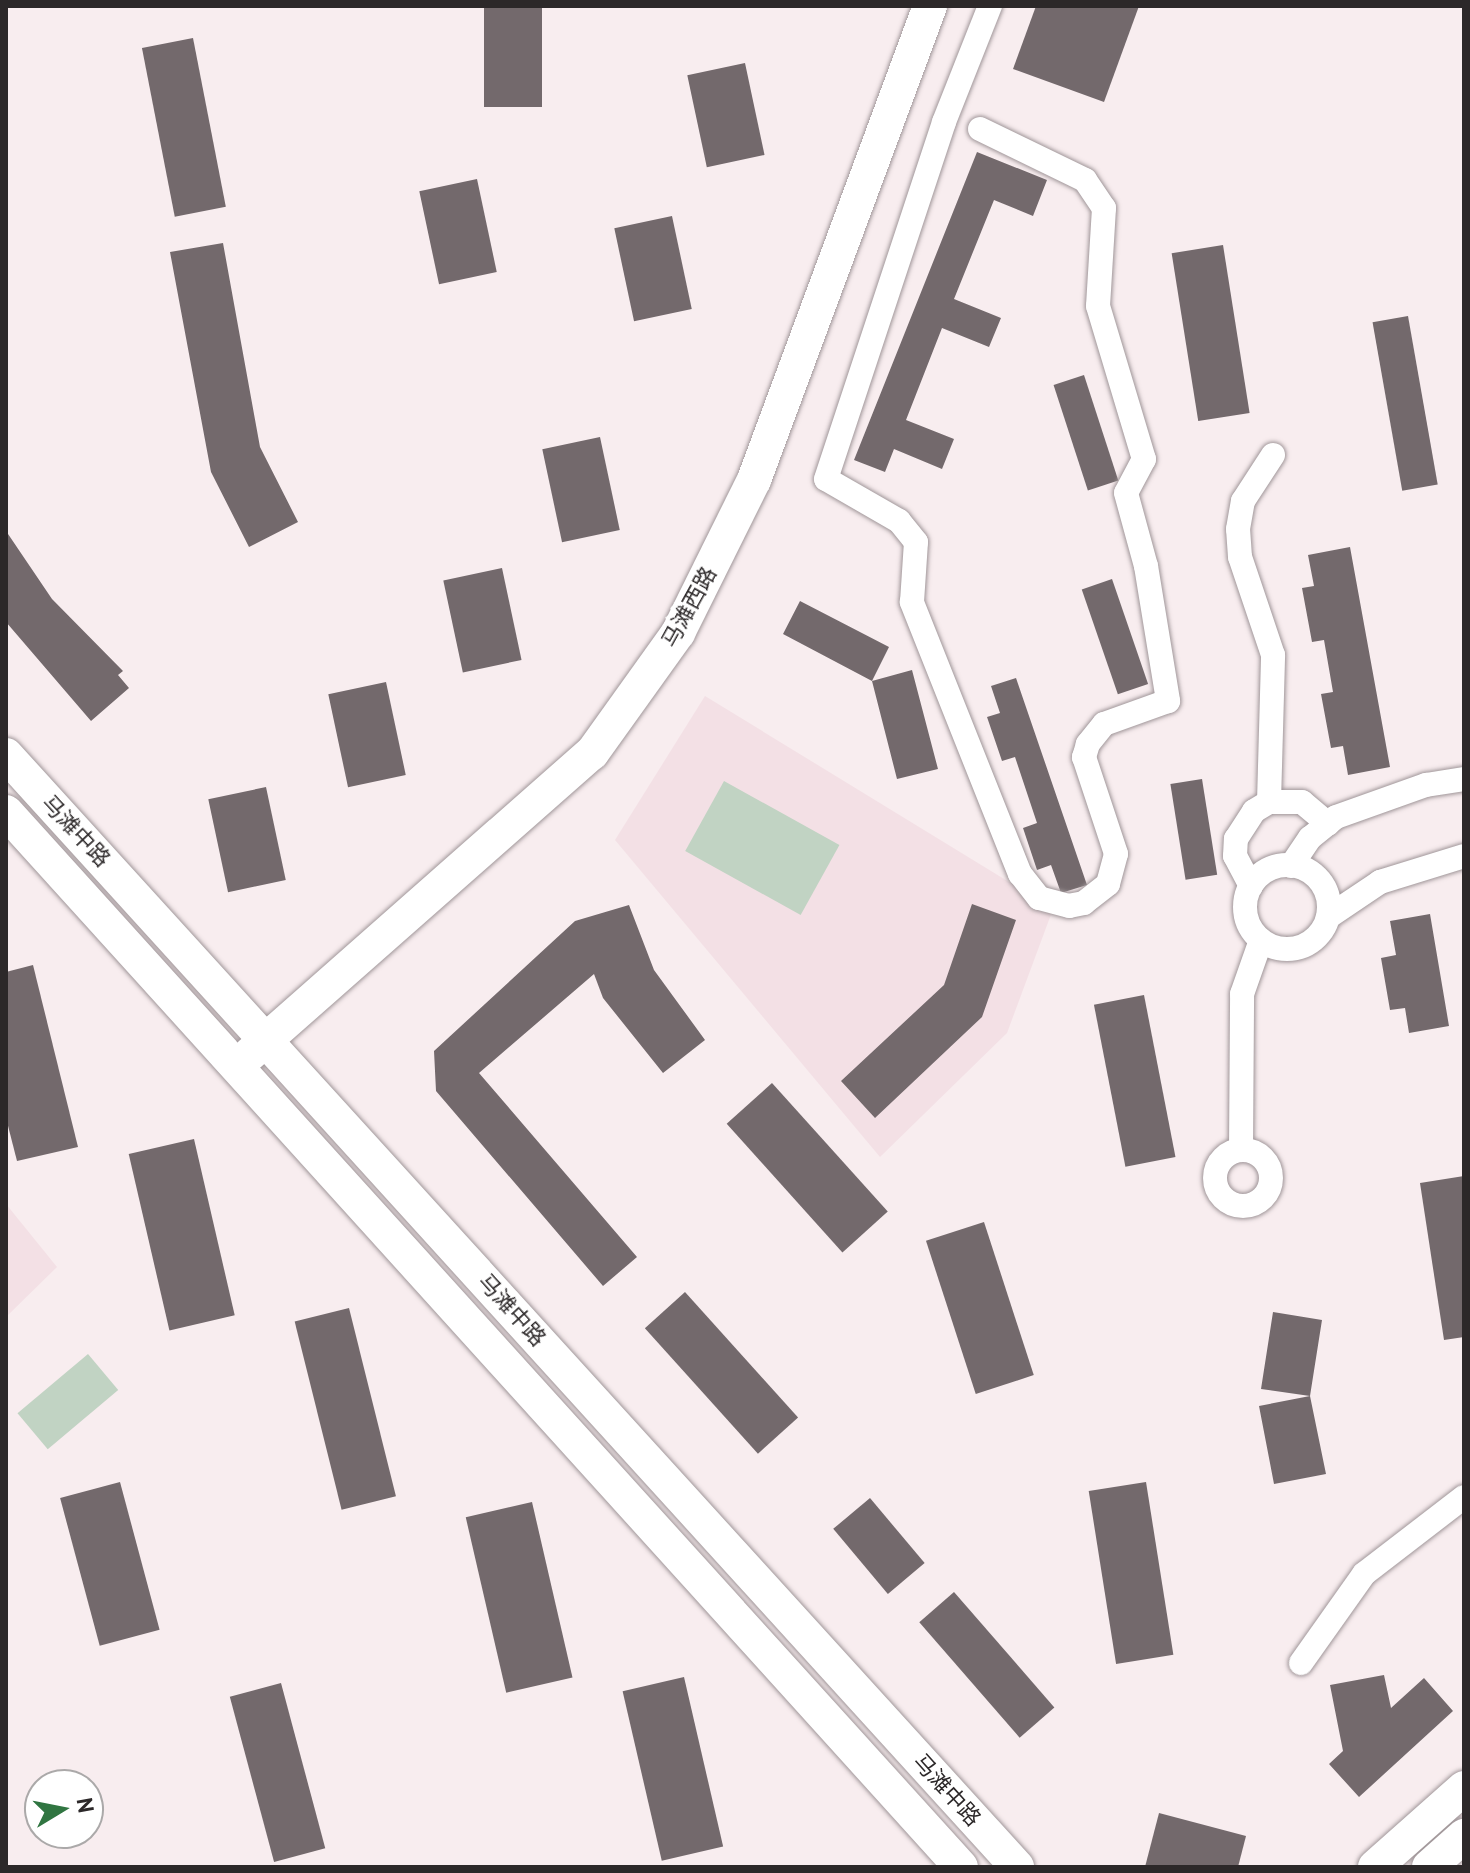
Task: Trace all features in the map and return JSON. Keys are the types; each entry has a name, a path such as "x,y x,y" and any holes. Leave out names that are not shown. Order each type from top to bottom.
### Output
{"main road":[{"name":"马滩西路","path":"239,1066 266,1037 592,753 678,633 754,480 930,6"},
{"name":"马滩中路","path":"7,755 1017,1867"},
{"name":"马滩中路","path":"6,812 961,1867"},
{"path":"1375,1867 1464,1788"},
{"path":"1429,1867 1464,1836"}],"street":[{"path":"980,129 1085,180 1104,208 1098,306 1144,459 1126,493 1146,566 1168,701 1104,724 1088,744 1084,757 1116,854 1114,870 1097,895 1069,906 1039,898 1020,874 912,602 916,542 899,521 826,479 944,122 990,6"},
{"path":"1269,802 1273,655 1240,557 1238,529 1249,489 1273,455"},
{"path":"1464,779 1367,803 1328,824 1291,866 1268,870 1251,886 1245,909 1261,940 1283,949 1306,945 1328,917 1380,882 1464,856"},
{"path":"1251,886 1240,872 1236,839 1254,811 1269,802 1302,802 1328,824"},
{"path":"1291,866 1321,883 1328,917"},
{"path":"1241,1150 1242,994 1261,940"},
{"path":"1301,1663 1364,1574 1464,1497"}],"shaded area":[{"path":"705,696 1053,909 1007,1033 880,1157 615,840"},
{"path":"6,1204 57,1267 6,1317"}],"green space":[{"path":"724,781 839,845 801,915 685,851"},
{"path":"88,1354 118,1390 48,1449 18,1413"}],"building":[{"path":"484,6 542,6 542,107 484,107"},
{"path":"1036,6 1139,6 1104,102 1013,69"},
{"path":"193,38 226,207 175,217 142,48"},
{"path":"745,63 765,155 707,167 687,75"},
{"path":"977,152 1047,180 1033,216 994,200 954,299 1001,318 989,347 942,328 906,420 954,439 942,469 894,449 885,472 854,460"},
{"path":"477,179 497,272 439,284 419,191"},
{"path":"672,216 692,309 634,321 614,228"},
{"path":"223,243 260,447 298,522 249,547 211,472 170,252"},
{"path":"1223,245 1250,413 1198,421 1172,253"},
{"path":"1408,316 1438,484 1402,491 1373,322"},
{"path":"1084,375 1118,481 1088,490 1054,385"},
{"path":"600,437 620,530 562,542 542,449"},
{"path":"6,531 52,599 123,671 118,675 129,688 91,721 6,622"},
{"path":"1350,547 1390,767 1348,775 1343,746 1331,748 1321,694 1333,692 1324,640 1312,642 1302,588 1314,586 1308,555"},
{"path":"502,568 522,660 463,672 443,580"},
{"path":"1112,579 1148,684 1118,694 1082,589"},
{"path":"800,601 889,647 872,681 783,634"},
{"path":"912,670 938,769 897,779 872,681"},
{"path":"1016,678 1087,885 1061,893 1051,865 1037,870 1023,828 1037,823 1015,757 1002,761 987,717 1000,713 991,686"},
{"path":"386,682 406,775 348,787 328,694"},
{"path":"1202,779 1217,875 1186,880 1170,784"},
{"path":"266,787 286,880 228,892 208,799"},
{"path":"972,904 1016,920 982,1017 875,1118 841,1081 944,985"},
{"path":"629,905 654,970 705,1040 663,1073 603,998 594,974 479,1073 637,1257 603,1286 436,1091 434,1051 575,921"},
{"path":"1430,914 1449,1026 1409,1033 1405,1008 1390,1010 1381,958 1396,955 1390,921"},
{"path":"33,965 78,1147 17,1161 6,1118 6,972"},
{"path":"1144,995 1175,1157 1125,1167 1094,1005"},
{"path":"772,1083 888,1212 842,1252 727,1124"},
{"path":"194,1139 235,1315 169,1330 129,1154"},
{"path":"1464,1176 1464,1337 1444,1340 1420,1183"},
{"path":"984,1222 1034,1375 976,1394 926,1241"},
{"path":"685,1292 798,1418 758,1454 645,1328"},
{"path":"349,1308 396,1496 342,1510 295,1322"},
{"path":"1273,1312 1322,1320 1310,1396 1261,1389"},
{"path":"1310,1396 1326,1474 1274,1484 1259,1406"},
{"path":"120,1482 160,1630 100,1646 60,1498"},
{"path":"1146,1482 1173,1655 1116,1664 1089,1491"},
{"path":"870,1498 925,1563 888,1594 833,1529"},
{"path":"532,1502 572,1677 506,1693 466,1517"},
{"path":"954,1592 1054,1707 1020,1738 919,1622"},
{"path":"1384,1675 1391,1708 1424,1678 1453,1711 1359,1797 1329,1764 1343,1751 1330,1685"},
{"path":"684,1677 723,1847 662,1861 623,1691"},
{"path":"281,1683 325,1848 274,1862 230,1697"},
{"path":"1159,1813 1246,1836 1238,1867 1145,1867"}]}
